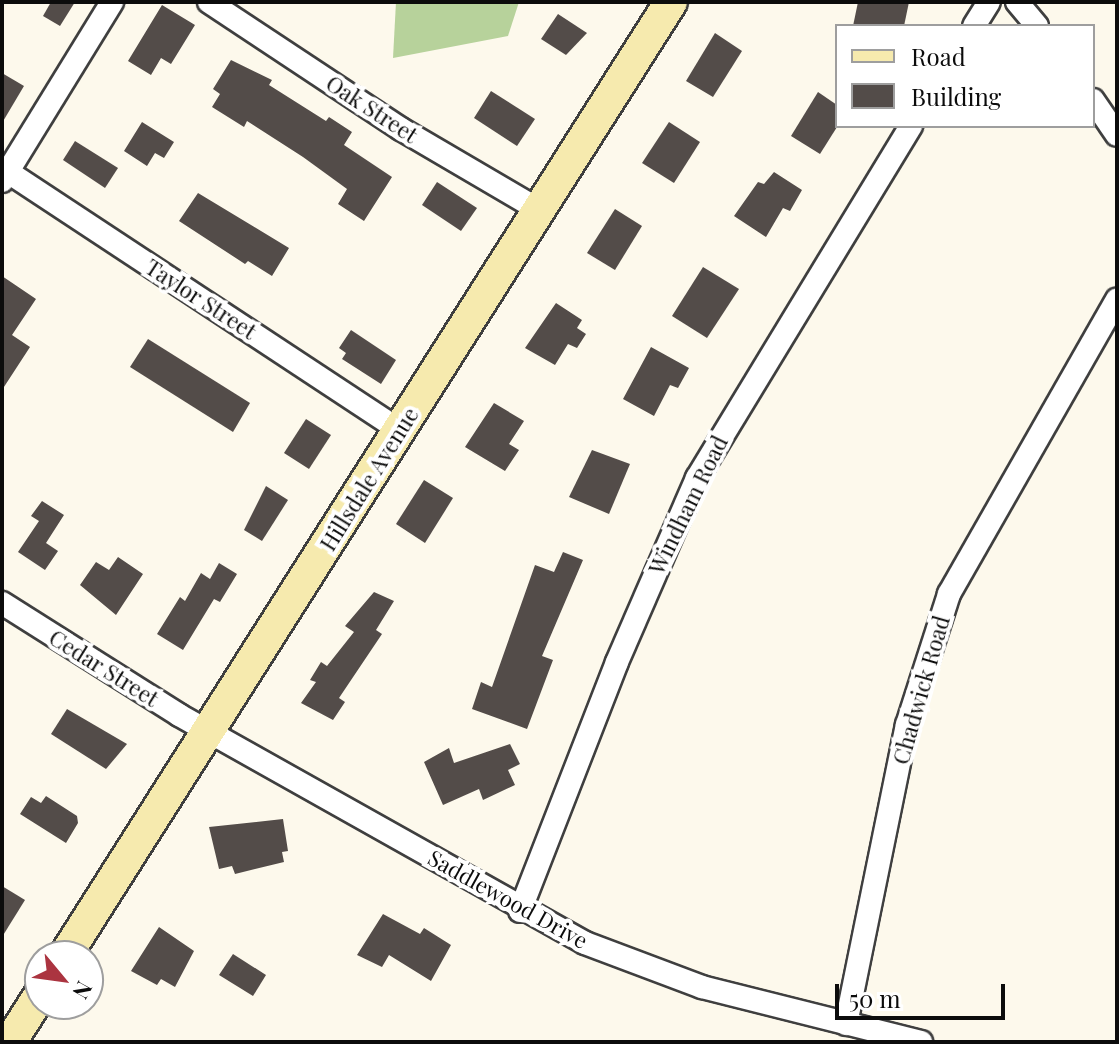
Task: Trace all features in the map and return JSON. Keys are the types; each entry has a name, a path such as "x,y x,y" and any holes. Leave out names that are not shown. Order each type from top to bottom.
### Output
{"street":[{"path":"4,174 112,2"},
{"name":"Oak Street","path":"209,2 401,129 539,210"},
{"name":"Hillsdale Avenue","path":"75,940 671,2"},
{"path":"975,24 989,2"},
{"path":"1017,2 1035,24"},
{"path":"1095,103 1117,135"},
{"name":"Windham Road","path":"520,911 617,662 697,478 910,128"},
{"name":"Taylor Street","path":"4,174 400,430"},
{"name":"Chadwick Road","path":"846,1024 907,725 949,594 1117,300"},
{"name":"Cedar Street","path":"2,603 208,732"},
{"name":"Saddlewood Drive","path":"208,732 520,911 585,943 688,982 921,1042"},
{"path":"9,1034 24,1015"}],"green space":[{"path":"396,2 519,2 508,36 393,58"}],"building":[{"path":"51,2 75,2 60,26 43,16"},
{"path":"858,2 909,2 904,24 853,24"},
{"path":"162,5 195,25 171,64 161,58 151,75 128,61"},
{"path":"558,14 587,33 566,55 541,39"},
{"path":"715,33 742,51 713,97 686,81"},
{"path":"231,60 272,80 269,85 326,121 329,117 352,132 344,145 392,177 364,221 338,204 347,189 247,121 244,127 212,107 220,94 213,89"},
{"path":"2,73 24,86 2,123"},
{"path":"491,91 535,119 517,146 474,118"},
{"path":"818,92 835,104 836,128 820,154 791,136"},
{"path":"142,122 174,142 164,158 155,153 147,166 124,151"},
{"path":"669,122 700,142 674,183 642,163"},
{"path":"75,141 118,168 105,188 63,160"},
{"path":"774,172 802,190 790,211 783,208 766,237 734,216 758,182 764,184"},
{"path":"437,182 477,208 461,231 422,205"},
{"path":"198,193 289,248 272,276 248,261 245,264 179,221"},
{"path":"615,209 642,226 615,270 587,253"},
{"path":"703,267 739,289 707,338 672,316"},
{"path":"2,276 36,299 12,335 30,347 2,390"},
{"path":"556,303 582,320 577,328 586,334 577,348 568,344 555,365 525,348"},
{"path":"351,330 396,360 381,384 342,359 346,353 339,348"},
{"path":"148,339 250,403 233,432 130,367"},
{"path":"651,347 689,368 678,388 670,385 654,416 623,399"},
{"path":"494,403 524,421 509,444 519,450 505,471 465,447"},
{"path":"306,419 331,435 309,469 284,453"},
{"path":"592,450 630,464 609,514 569,497"},
{"path":"424,480 453,498 425,543 396,524"},
{"path":"266,486 288,500 262,541 244,530"},
{"path":"42,501 64,515 46,543 58,551 45,570 18,552 39,521 31,516"},
{"path":"563,552 583,560 542,656 553,660 527,729 472,709 481,682 492,687 535,565 554,572"},
{"path":"118,557 143,574 116,615 80,585 96,562 109,570"},
{"path":"219,563 237,574 220,602 214,599 183,650 157,634 180,597 185,601 201,573 210,579"},
{"path":"374,592 394,601 376,630 382,634 339,698 345,702 333,720 301,703 316,682 310,680 321,662 327,666 354,632 345,626"},
{"path":"67,709 127,744 106,769 51,734"},
{"path":"510,744 520,764 508,770 515,785 483,800 479,789 443,805 424,762 449,748 454,763"},
{"path":"46,796 77,816 78,823 66,843 20,814 31,797 41,803"},
{"path":"283,819 288,851 282,852 284,862 235,874 232,866 219,869 209,827"},
{"path":"2,886 25,900 2,937"},
{"path":"383,914 420,934 424,928 451,945 431,981 389,955 382,967 357,955"},
{"path":"159,927 194,951 175,987 161,979 157,985 131,971"},
{"path":"233,954 266,975 253,996 219,975"}]}
